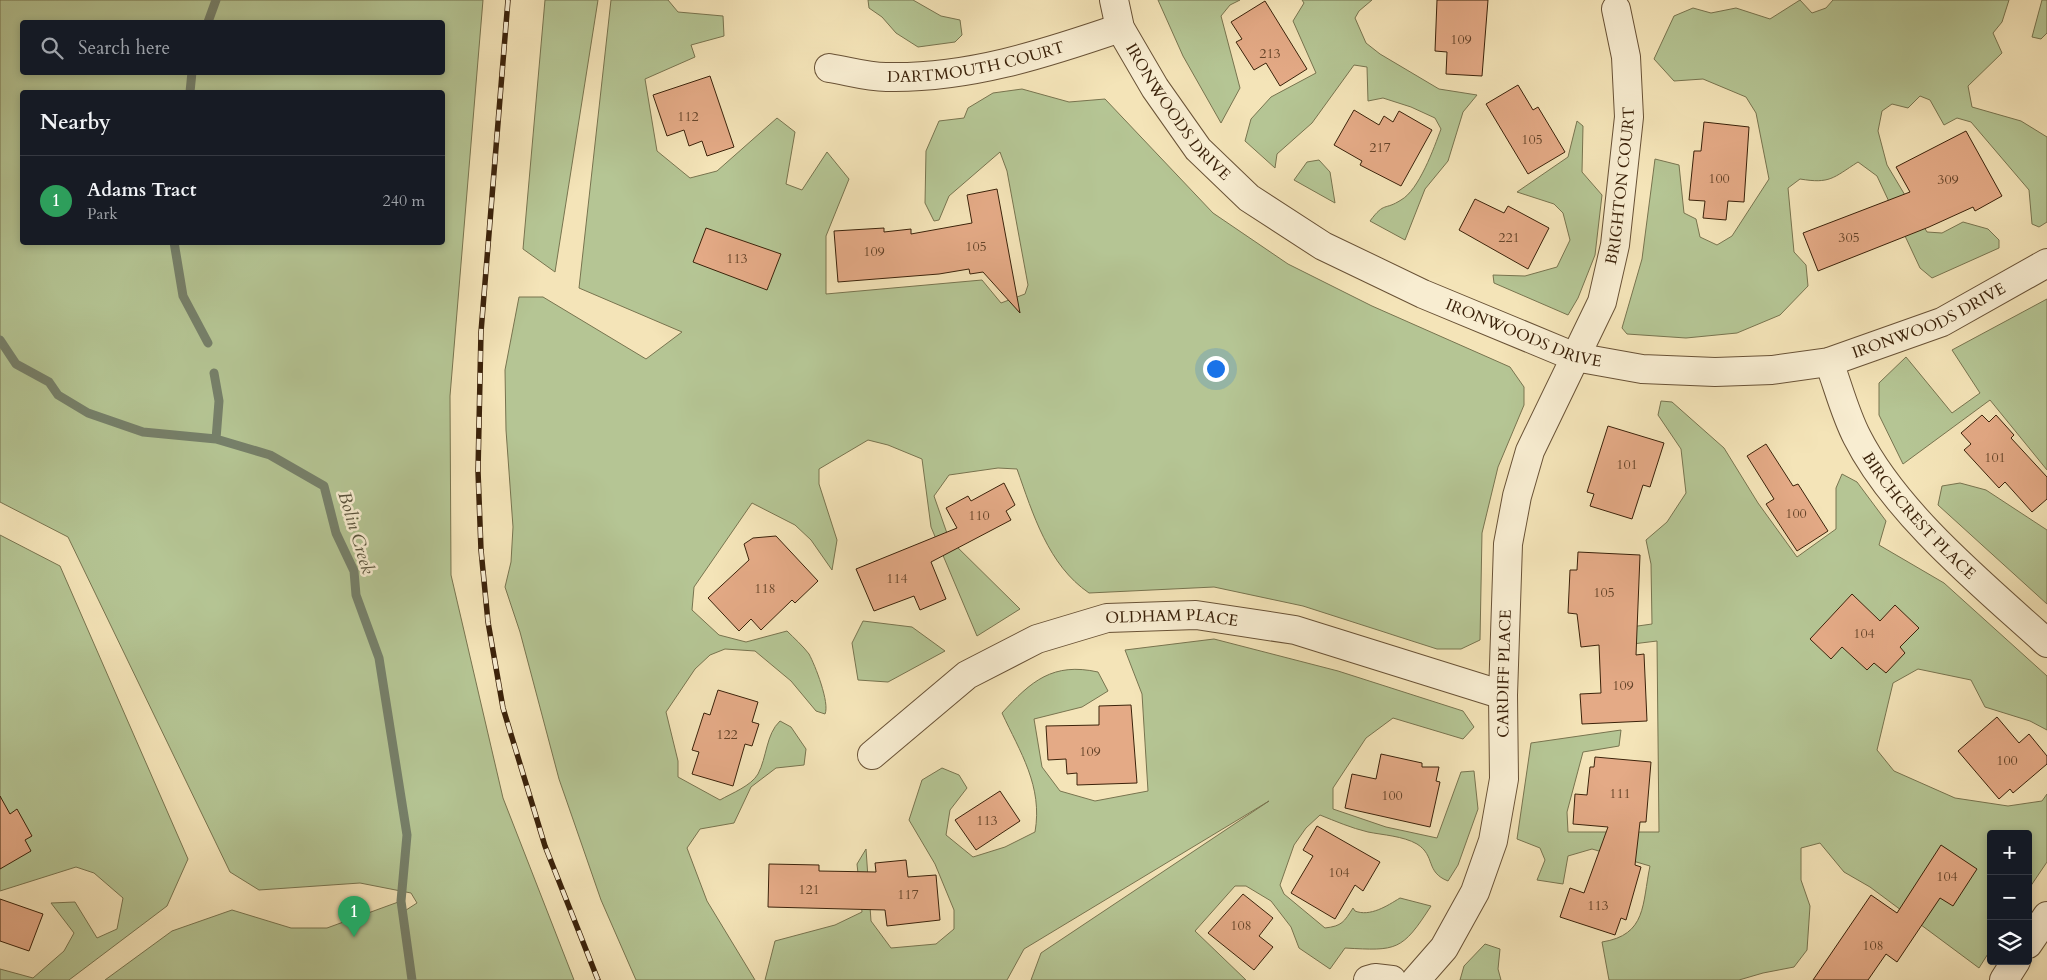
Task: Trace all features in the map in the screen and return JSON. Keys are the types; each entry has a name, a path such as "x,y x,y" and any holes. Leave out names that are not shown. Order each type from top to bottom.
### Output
{"street":[{"name":"IRONWOODS DRIVE","path":"1114,0 1120,28 1155,88 1198,150 1249,198 1323,246 1423,294 1575,357 1642,369 1715,372 1772,370 1829,362 1942,322 2047,263"},
{"name":"BRIGHTON COURT","path":"1575,357 1602,302 1615,245 1629,117 1626,57 1616,9"},
{"name":"DARTMOUTH COURT","path":"829,68 884,78 942,74 999,65 1055,50 1120,28"},
{"name":"CARDIFF PLACE","path":"1416,980 1444,948 1471,900 1493,841 1504,779 1503,695 1508,544 1517,496 1530,451 1575,357"},
{"name":"BIRCHCREST PLACE","path":"1829,362 1857,437 1887,484 1933,537 2047,643"},
{"name":"OLDHAM PLACE","path":"872,755 967,675 1036,639 1107,618 1196,615 1295,630 1503,695"},
{"path":"2032,938 2047,916"},
{"path":"2004,980 2013,965"},
{"path":"1368,980 1392,980"}],"green space":[{"path":"0,0 483,0 450,396 451,575 503,798 574,980 105,980 172,931 232,910 291,928 327,928 401,901 403,912 417,903 411,893 360,883 259,890 230,872 68,537 0,502"},
{"path":"545,0 598,0 555,272 523,249"},
{"path":"611,0 668,0 678,12 723,16 724,36 691,45 695,57 645,79 657,151 690,178 717,171 777,118 795,132 786,184 802,190 827,152 849,179 826,236 826,294 982,280 1001,303 1025,294 1028,285 1007,171 1000,152 949,196 939,220 934,221 925,203 926,151 939,121 964,118 968,108 993,93 1022,89 1069,102 1105,99 1213,213 1288,264 1372,306 1510,367 1524,387 1524,405 1498,467 1482,533 1480,640 1461,649 1437,649 1303,606 1214,587 1089,593 1075,581 1052,553 1036,521 1017,469 998,468 949,475 934,496 949,539 1020,609 977,636 931,527 922,459 888,445 868,440 819,469 819,484 837,540 832,570 811,540 795,525 752,503 694,587 692,610 719,635 746,642 787,631 807,651 812,659 824,693 825,714 816,711 791,681 755,651 725,649 710,655 695,669 666,712 678,761 678,777 720,800 746,786 755,778 761,767 772,732 780,721 791,727 806,749 804,765 776,768 751,787 734,823 700,829 687,848 707,901 755,980 636,980 601,900 559,779 520,632 505,587 511,562 513,527 506,430 505,370 519,297 543,297 646,359 682,332 579,288"},
{"path":"868,0 913,0 941,16 960,20 962,35 955,42 918,47 896,33 882,17 869,8"},
{"path":"1158,0 1240,0 1230,5 1221,16 1240,88 1221,123 1183,56"},
{"path":"1302,0 1372,0 1359,11 1355,18 1366,43 1380,54 1439,89 1477,95 1463,112 1448,161 1425,189 1405,240 1370,221 1382,208 1408,195 1425,168 1441,129 1435,118 1411,107 1383,98 1368,101 1367,67 1354,65 1312,123 1277,154 1275,168 1245,141 1251,119 1271,97 1316,73 1293,21 1304,3"},
{"path":"1800,0 1812,13 1826,8 1833,0 2009,0 2002,22 1993,33 2002,53 1968,86 1972,107 2021,121 2047,137 2047,222 2039,227 2032,224 2029,190 1971,122 1957,118 1944,125 1930,100 1920,96 1908,108 1892,104 1882,111 1878,131 1887,165 1927,232 1942,233 1963,222 1988,229 1999,240 1999,248 1932,278 1920,268 1877,176 1858,162 1831,178 1818,181 1800,179 1788,188 1794,252 1806,265 1808,286 1780,315 1737,333 1686,338 1627,334 1622,328 1642,259 1655,159 1679,165 1684,213 1696,219 1700,237 1717,245 1732,236 1769,179 1756,113 1746,97 1703,79 1674,81 1654,59 1674,16 1693,8 1711,13 1736,8 1770,19"},
{"path":"2042,0 2047,0 2047,33 2041,39 2032,37"},
{"path":"1577,121 1583,126 1582,172 1602,195 1595,255 1578,298 1568,315 1494,283 1493,275 1525,276 1557,267 1570,240 1563,213 1554,204 1517,192 1568,157"},
{"path":"1319,160 1330,172 1335,203 1294,180 1307,162"},
{"path":"2047,299 2047,470 1990,400 1903,464 1879,415 1879,383 1906,357 1952,413 1980,393 1952,350"},
{"path":"1661,401 1672,402 1724,448 1758,503 1797,557 1836,529 1836,488 1842,474 1857,482 1886,521 1879,545 1944,583 2047,676 2047,730 2030,721 1985,707 1971,680 1918,669 1893,683 1877,750 1894,771 1955,798 2008,806 2042,801 2047,794 2047,862 2032,884 2032,830 1987,830 1987,955 1979,968 1870,887 1844,872 1820,843 1801,848 1801,880 1810,906 1807,950 1794,967 1739,980 1609,980 1602,942 1627,933 1635,925 1643,905 1650,866 1592,849 1568,856 1563,884 1537,880 1545,860 1540,848 1517,839 1531,743 1621,730 1619,746 1583,752 1567,812 1568,832 1659,832 1657,641 1608,647 1609,630 1652,624 1651,564 1646,540 1667,522 1686,493 1681,449 1658,415"},
{"path":"1960,483 1986,490 2047,530 2047,604 1938,505 1942,486"},
{"path":"0,535 60,566 188,859 167,906 69,980 0,980 0,969 33,978 64,951 74,933 51,903 75,902 97,938 117,929 123,898 94,873 76,867 0,891"},
{"path":"863,621 912,627 945,651 888,682 858,680 852,643"},
{"path":"1214,639 1338,671 1463,711 1474,727 1463,739 1393,718 1366,738 1333,788 1333,809 1386,827 1437,838 1461,772 1474,771 1478,809 1458,865 1448,881 1436,873 1427,854 1417,844 1399,837 1368,832 1320,815 1306,828 1294,845 1280,885 1284,894 1325,928 1342,922 1353,908 1355,911 1372,912 1400,898 1431,906 1405,940 1387,948 1345,948 1330,969 1299,948 1291,927 1271,901 1246,886 1235,886 1195,931 1246,980 1031,980 1041,953 1269,801 1024,949 1007,980 765,980 775,941 835,925 862,912 857,864 866,849 871,921 891,948 936,944 954,929 954,910 935,864 909,820 922,780 942,768 959,775 967,788 950,810 946,835 973,857 1005,847 1035,832 1037,815 1033,784 1002,713 1033,683 1044,677 1055,672 1068,670 1098,672 1108,691 1082,707 1034,719 1042,767 1060,791 1095,801 1148,791 1142,694 1125,650"},
{"path":"1485,944 1500,949 1498,969 1501,980 1460,980 1464,966"}],"building":[{"path":"1437,0 1488,0 1482,76 1446,74 1447,52 1435,51"},
{"path":"1265,1 1307,69 1280,86 1266,63 1254,70 1236,42 1242,39 1231,22"},
{"path":"710,76 734,147 707,156 702,141 689,146 684,130 667,136 653,95"},
{"path":"1518,85 1533,110 1538,107 1565,152 1528,174 1486,104"},
{"path":"1354,110 1379,125 1384,116 1393,122 1399,111 1432,130 1401,186 1360,165 1362,161 1334,145"},
{"path":"1704,122 1749,127 1744,202 1728,201 1726,220 1703,218 1705,201 1689,200 1694,151 1701,151"},
{"path":"1966,131 2002,196 1975,211 1973,207 1929,227 1818,271 1803,233 1910,192 1896,167"},
{"path":"997,189 1020,313 983,272 970,274 969,269 939,274 838,282 834,231 884,228 884,232 911,229 911,234 972,223 967,195"},
{"path":"1475,199 1504,213 1508,206 1549,228 1528,269 1459,230"},
{"path":"706,228 781,254 767,290 693,262"},
{"path":"1982,415 1989,422 1996,415 2014,435 2011,438 2047,477 2047,499 2032,512 2005,482 1999,488 1964,450 1971,444 1961,433"},
{"path":"1608,426 1664,443 1650,487 1643,485 1632,519 1590,506 1594,494 1587,492"},
{"path":"1766,444 1793,486 1798,484 1828,531 1797,551 1766,504 1774,499 1747,456"},
{"path":"1004,483 1015,505 1006,511 1011,520 931,562 946,599 920,610 914,596 874,611 856,569 957,528 946,508 968,496 971,501"},
{"path":"776,536 818,581 795,603 792,600 761,630 751,619 739,631 708,598 749,560 744,544 753,538"},
{"path":"1578,552 1640,555 1636,655 1644,654 1647,721 1582,724 1580,694 1601,693 1599,645 1581,647 1577,614 1568,613 1570,570 1577,570"},
{"path":"1852,594 1880,621 1895,605 1919,628 1900,647 1905,653 1886,673 1874,663 1867,670 1842,647 1831,659 1810,639"},
{"path":"718,690 758,702 752,722 759,724 752,746 745,744 733,786 692,774 699,752 692,750 704,713 710,715"},
{"path":"1131,705 1137,783 1077,785 1077,773 1067,774 1066,759 1048,760 1046,726 1099,725 1099,706"},
{"path":"1997,717 2019,743 2029,734 2047,756 2047,764 2013,793 2010,789 1999,799 1958,751"},
{"path":"1381,754 1422,763 1422,767 1439,767 1436,781 1440,782 1430,827 1345,808 1352,774 1376,779"},
{"path":"1595,757 1651,762 1646,822 1640,822 1635,865 1641,867 1626,920 1621,918 1615,935 1560,917 1570,888 1584,893 1608,827 1573,824 1575,794 1587,795 1590,767 1594,767"},
{"path":"1000,791 1020,821 976,850 955,820"},
{"path":"0,796 10,814 17,809 32,836 25,840 31,851 0,869"},
{"path":"1317,826 1380,862 1363,891 1355,885 1335,919 1291,893 1313,856 1303,850"},
{"path":"1941,845 1977,869 1953,906 1940,898 1897,962 1886,954 1868,980 1813,980 1871,895 1897,913"},
{"path":"906,860 908,877 936,875 940,920 887,926 885,910 768,907 769,864 819,865 819,871 876,872 875,863"},
{"path":"1243,894 1273,918 1259,936 1273,947 1254,970 1208,933"},
{"path":"0,899 43,914 29,951 0,941"}],"waterway":[{"path":"209,20 216,0"},
{"path":"190,90 192,75"},
{"path":"174,245 183,296 208,343"},
{"name":"Bolin Creek","path":"0,340 16,364 49,382 58,395 88,413 143,432 216,439 270,455 324,486 336,533 354,571 356,595 379,658 407,835 401,901 412,980"},
{"path":"214,373 219,401 216,439"}],"railway":[{"path":"508,0 481,332 478,471 481,550 488,622 503,708 545,846 598,980"}],"place":[{"name":"Adams Tract","path":"354,937"}]}
